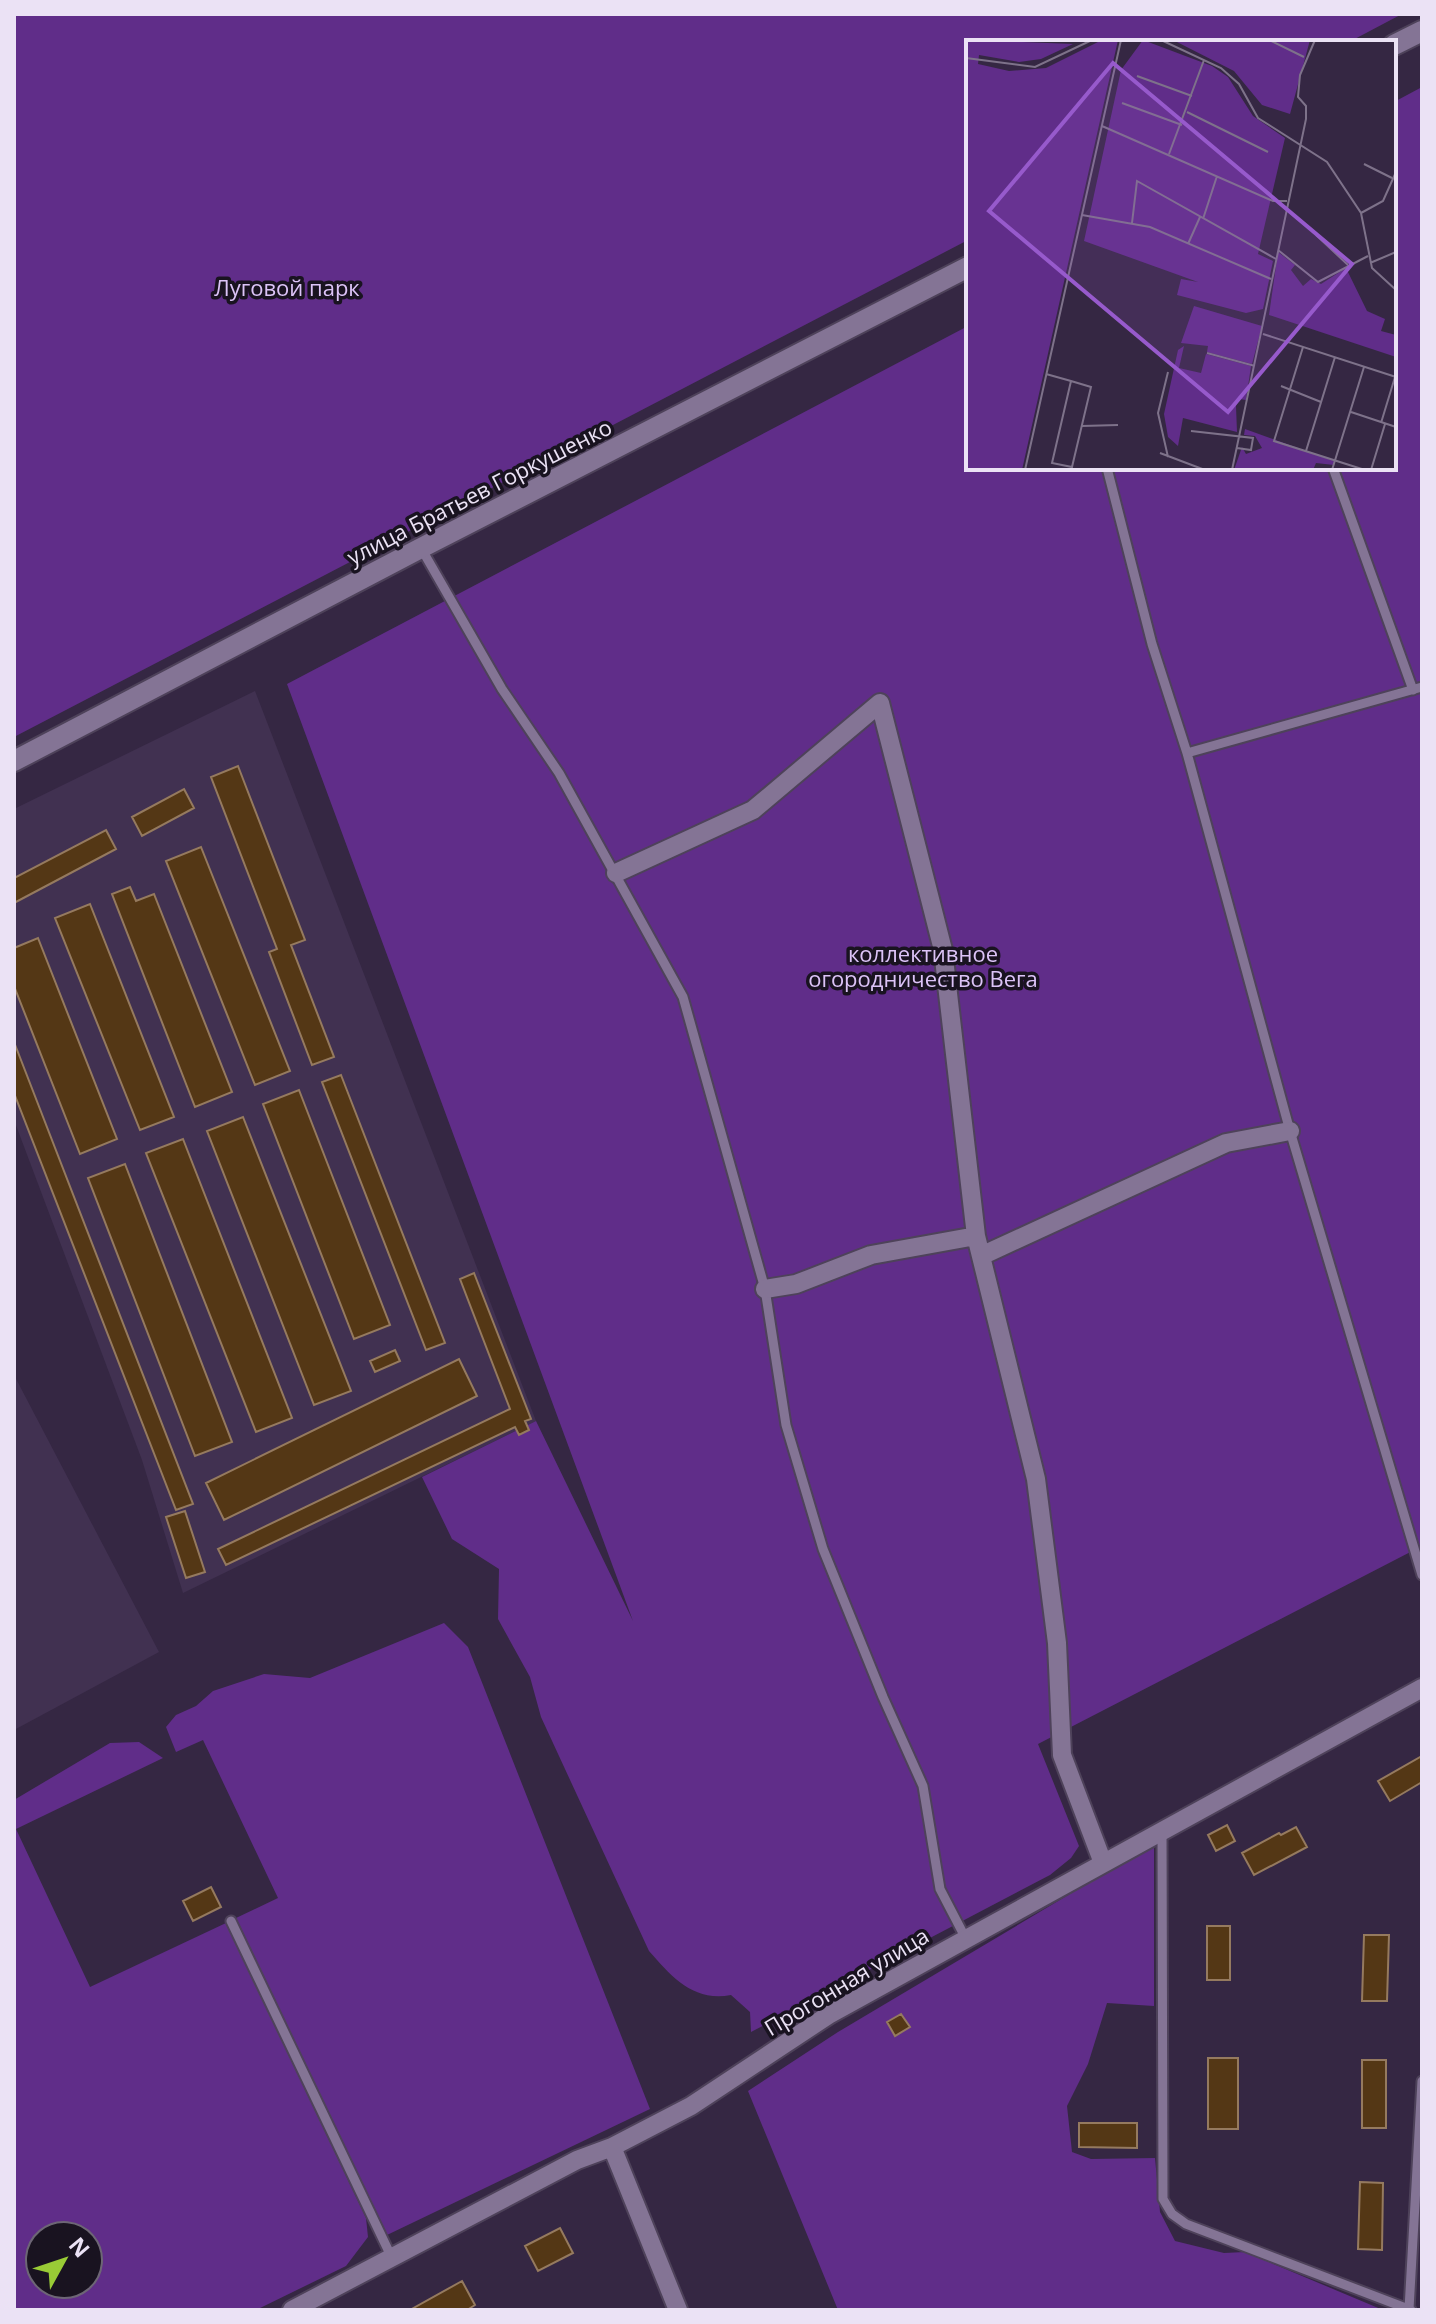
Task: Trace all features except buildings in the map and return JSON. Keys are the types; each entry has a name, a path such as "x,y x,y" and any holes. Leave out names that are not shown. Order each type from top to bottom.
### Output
{"street":[{"path":"1396,44 1422,31"},
{"name":"улица Братьев Горкушенко","path":"14,761 966,268"},
{"path":"616,873 753,810 880,703 943,950 976,1236 1036,1479 1057,1643 1062,1755 1103,1863"},
{"path":"981,1256 1226,1143 1290,1131"},
{"path":"765,1289 796,1284 871,1255 976,1236"},
{"name":"Прогонная улица","path":"292,2310 577,2160 612,2147 691,2106 830,2014 1422,1688"},
{"path":"612,2147 678,2310"}],"lane":[{"path":"1108,470 1152,644 1187,753 1290,1131 1422,1575"},
{"path":"1187,753 1417,688 1334,470"},
{"path":"421,548 502,689 559,773 683,997 765,1289 786,1425 823,1549 923,1786 940,1889 966,1939"},
{"path":"1162,1832 1163,2199 1172,2214 1186,2224 1410,2309 1422,2081"},
{"path":"231,1921 391,2256"}],"shaded area":[{"path":"255,691 536,1421 183,1593 142,1460 14,1120 14,809"},
{"path":"14,1375 159,1652 14,1730"}],"green space":[{"name":"Луговой парк","path":"14,14 1402,14 1353,40 966,40 966,241 14,737"},
{"name":"коллективное огородничество Вега","path":"1422,87 1422,1546 1038,1744 1079,1846 1071,1858 1050,1875 751,2032 750,2012 731,1995 705,1995 694,1991 666,1970 649,1951 541,1717 530,1677 498,1619 499,1569 452,1539 422,1477 536,1421 633,1621 287,684 966,327 966,470 1396,470 1396,101"},
{"path":"444,1623 468,1647 650,2109 387,2235 236,1918 278,1898 203,1740 176,1752 166,1727 176,1715 196,1706 213,1691 264,1674 310,1678"},
{"path":"139,1742 163,1758 16,1829 90,1987 226,1923 366,2218 368,2237 346,2266 256,2310 14,2310 14,1800 110,1743"},
{"path":"1154,1844 1154,2006 1107,2003 1088,2064 1067,2106 1072,2152 1091,2159 1155,2158 1160,2212 1175,2241 1224,2253 1245,2252 1383,2310 838,2310 748,2091 838,2032"}]}
